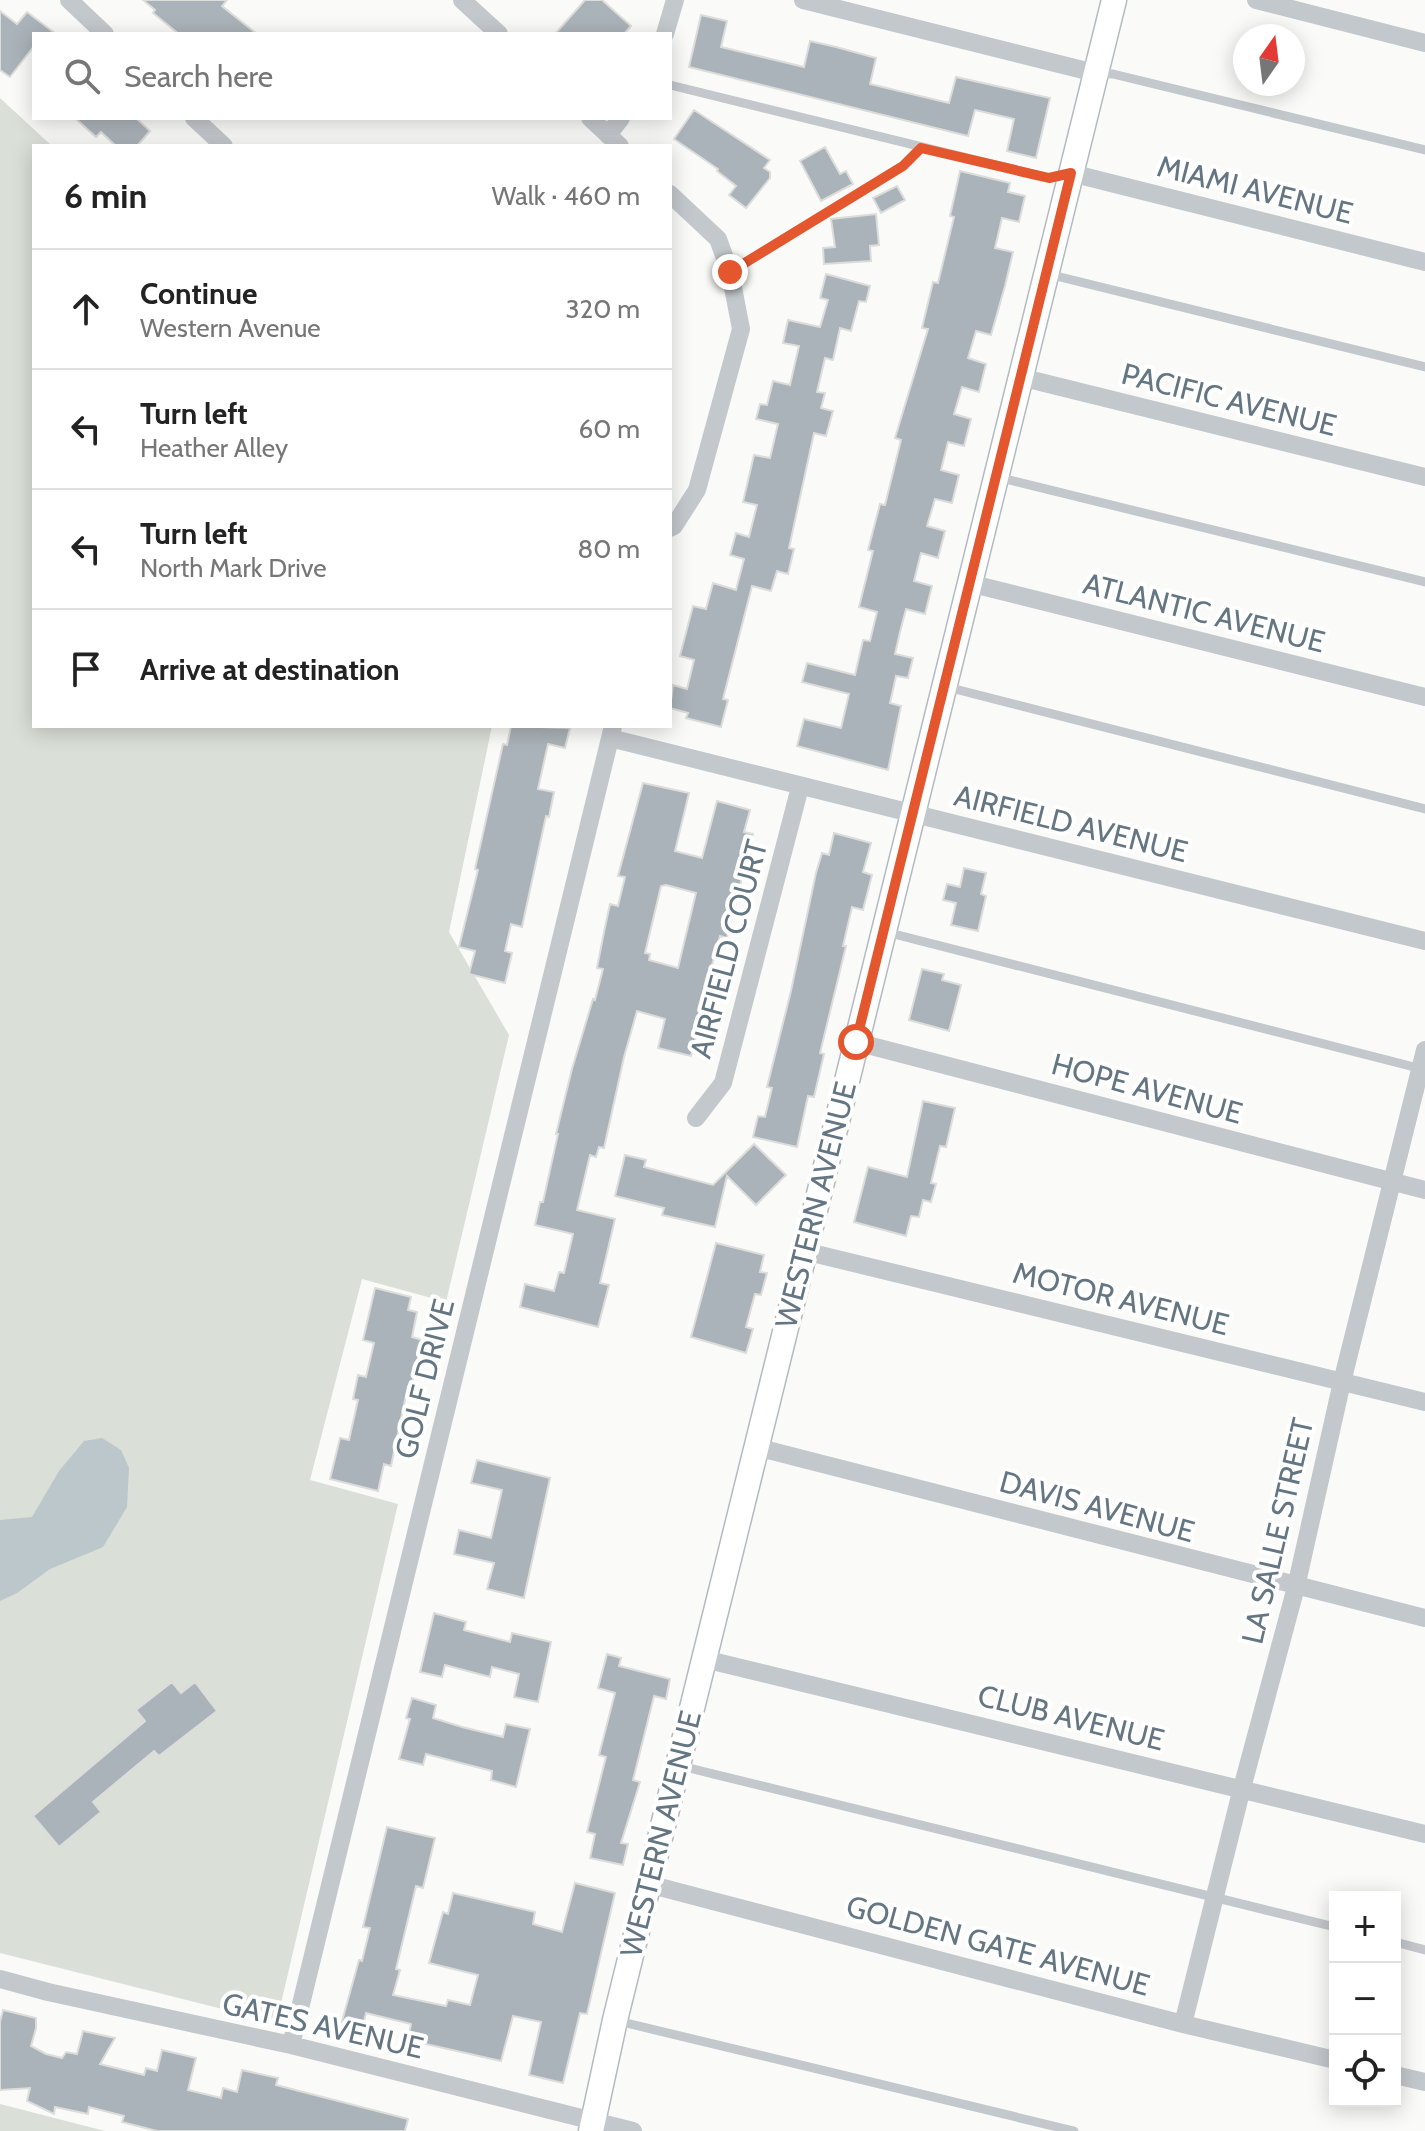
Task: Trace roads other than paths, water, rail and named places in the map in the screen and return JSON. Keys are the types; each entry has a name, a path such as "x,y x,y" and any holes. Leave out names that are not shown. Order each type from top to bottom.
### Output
{"street":[{"path":"69,0 103,32"},
{"path":"462,0 497,32"},
{"path":"666,32 675,0"},
{"path":"803,0 1095,73"},
{"name":"WESTERN AVENUE","path":"592,2126 648,1884 1114,0"},
{"path":"1256,0 1425,43"},
{"path":"196,120 222,144"},
{"path":"592,120 614,140 620,120"},
{"name":"MIAMI AVENUE","path":"1071,173 1425,262"},
{"path":"672,196 718,239 730,272 741,329 697,490 672,527"},
{"name":"PACIFIC AVENUE","path":"1020,377 1425,477"},
{"name":"ATLANTIC AVENUE","path":"969,583 1425,697"},
{"name":"AIRFIELD AVENUE","path":"612,732 800,787 1425,941"},
{"name":"GOLF DRIVE","path":"291,2045 612,732"},
{"name":"AIRFIELD COURT","path":"696,1118 723,1083 800,787"},
{"name":"HOPE AVENUE","path":"856,1042 1425,1190"},
{"name":"LA SALLE STREET","path":"1183,2024 1296,1587 1342,1382 1424,1063"},
{"name":"MOTOR AVENUE","path":"804,1251 1425,1402"},
{"name":"DAVIS AVENUE","path":"756,1447 1425,1618"},
{"name":"CLUB AVENUE","path":"704,1659 1425,1834"},
{"name":"GOLDEN GATE AVENUE","path":"648,1884 1183,2024 1329,2059"},
{"name":"GATES AVENUE","path":"0,1979 291,2045 592,2126 633,2131"},
{"path":"1401,2076 1425,2082"}],"lane":[{"path":"1095,73 1113,74 1425,150"},
{"path":"672,86 1049,178 1071,173"},
{"path":"730,272 903,166 921,148"},
{"path":"1046,273 1425,367"},
{"path":"995,476 1425,582"},
{"path":"943,687 1425,809"},
{"path":"883,931 1424,1063"},
{"path":"677,1766 1329,1926"},
{"path":"1401,1944 1425,1950"},
{"path":"615,2020 1074,2131"}]}
